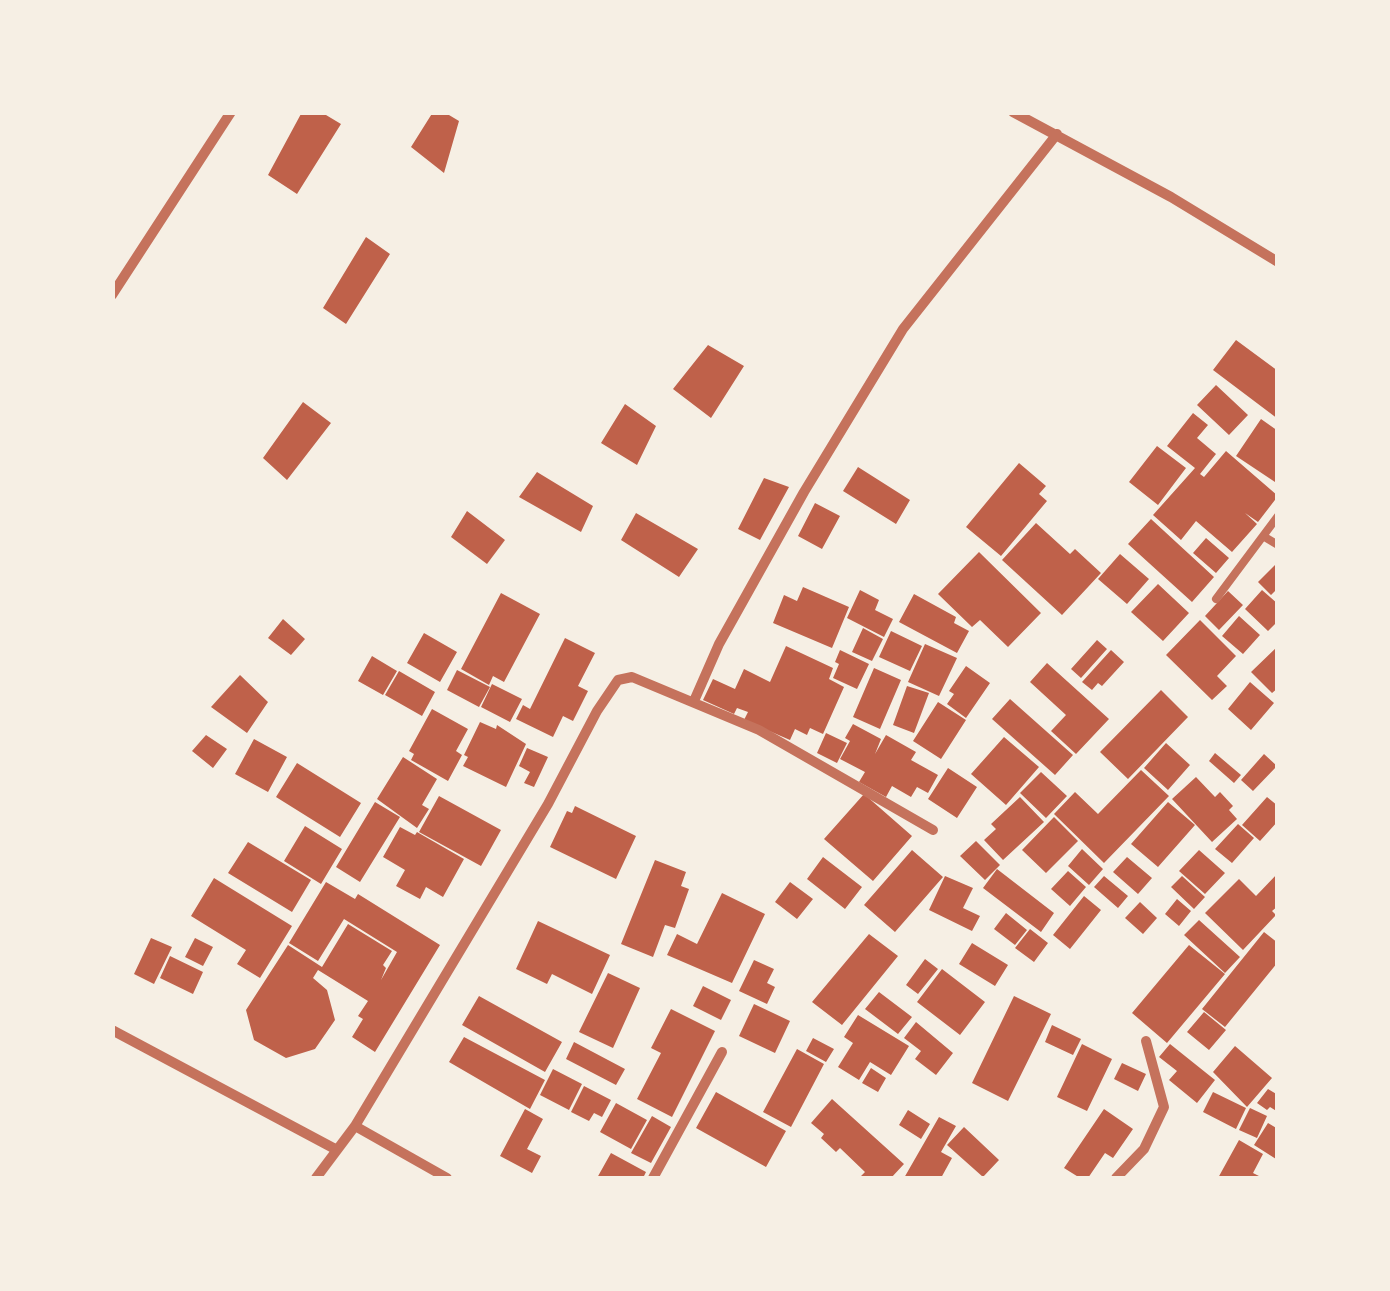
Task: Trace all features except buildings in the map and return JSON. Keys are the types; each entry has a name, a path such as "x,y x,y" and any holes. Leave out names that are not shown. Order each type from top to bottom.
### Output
{"street":[{"path":"112,295 232,112"},
{"path":"1014,112 1171,196 1278,262"},
{"path":"694,700 719,644 894,342 1057,134"},
{"path":"316,1178 354,1126 618,680 632,677 694,700 807,755 933,830"},
{"path":"112,1030 337,1150"},
{"path":"1116,1178 1144,1149 1164,1107 1146,1042"},
{"path":"653,1178 722,1052"},
{"path":"354,1126 447,1178"}],"lane":[{"path":"1216,599 1278,516"},
{"path":"1263,536 1278,545"}]}
